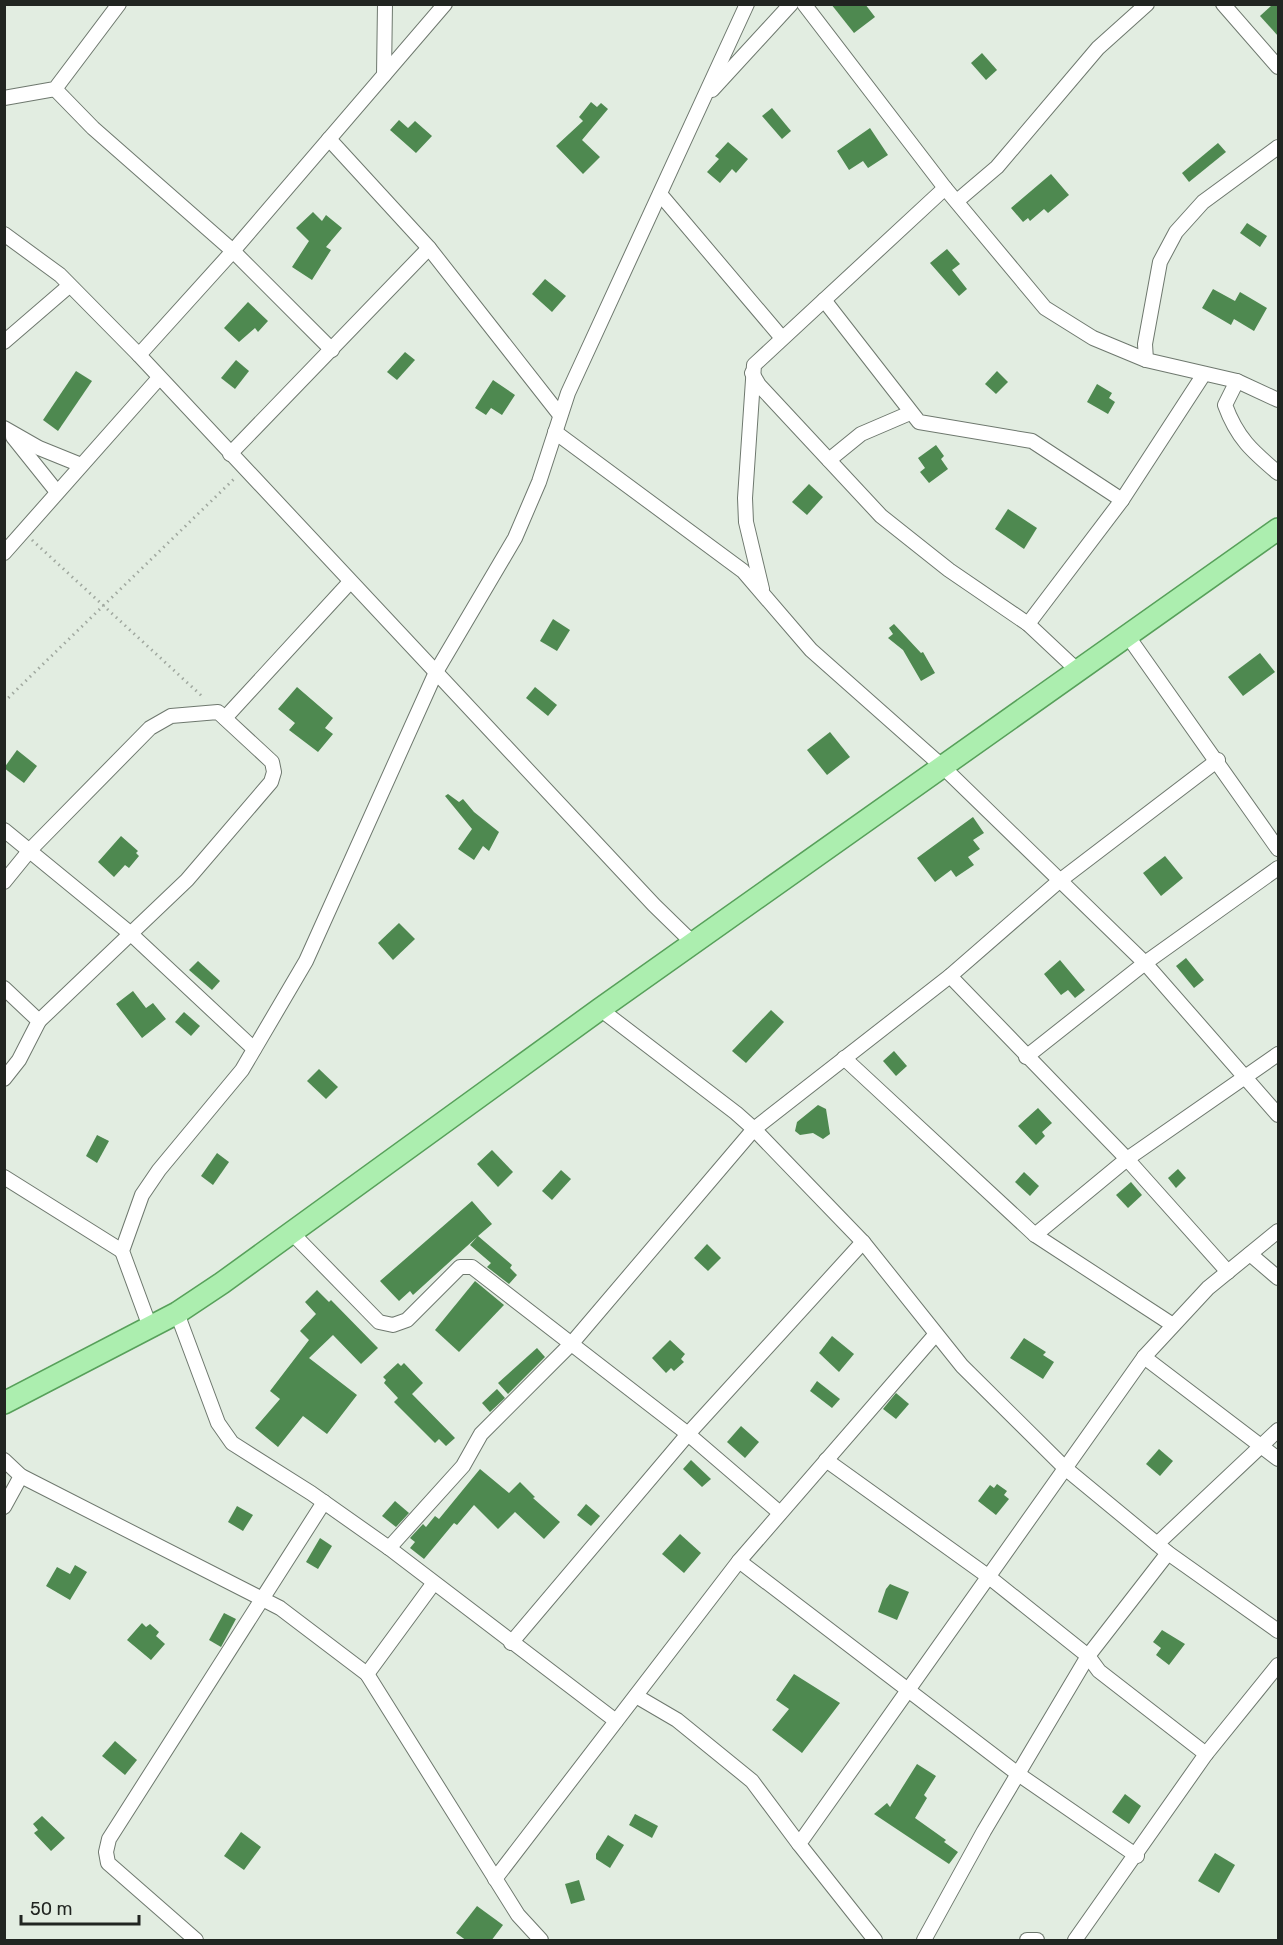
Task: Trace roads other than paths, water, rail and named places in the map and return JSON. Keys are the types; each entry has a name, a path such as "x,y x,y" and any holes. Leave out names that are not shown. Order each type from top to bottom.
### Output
{"main road":[{"path":"4,1403 177,1313 292,1233 600,1009 1278,529"}],"street":[{"path":"4,98 55,89 118,4"},
{"path":"384,75 385,4"},
{"path":"139,355 445,4"},
{"path":"705,98 791,4"},
{"path":"804,4 945,188 1054,315 1093,338 1146,360 1238,381 1278,400"},
{"path":"957,201 997,167 1098,48 1148,4"},
{"path":"1223,4 1278,67"},
{"path":"122,1251 142,1196 159,1170 242,1070 306,961 436,672 515,538 539,482 560,414 746,5"},
{"path":"55,89 93,128 232,251 332,350"},
{"path":"329,139 429,248 560,414"},
{"path":"1146,360 1145,344 1160,262 1176,232 1203,202 1278,147"},
{"path":"762,590 746,514 746,458 754,365 945,188"},
{"path":"660,194 782,338"},
{"path":"4,234 60,275 139,355 350,582 693,943"},
{"path":"230,454 429,248"},
{"path":"4,342 69,286"},
{"path":"824,300 919,422 1032,441 1122,500"},
{"path":"752,373 759,385 881,516 912,542 1028,624 1077,670"},
{"path":"1028,624 1122,500 1204,374"},
{"path":"4,553 159,378"},
{"path":"1238,381 1225,405 1230,420 1248,448 1278,473"},
{"path":"829,460 861,434 910,413"},
{"path":"5,428 39,448 81,465"},
{"path":"5,428 57,492"},
{"path":"555,432 743,571 762,590 811,650 943,767 1058,882 1144,963 1278,1115"},
{"path":"221,715 350,582"},
{"path":"1127,635 1218,760 1278,849"},
{"path":"4,882 30,850 150,728 171,716 221,715 272,762 274,772 271,782 187,880 39,1021 19,1060 4,1079"},
{"path":"388,1548 463,1466 481,1434 572,1343 754,1129 950,976 1058,882 1218,760"},
{"path":"4,830 131,934 254,1049"},
{"path":"1026,1057 1144,963 1278,868"},
{"path":"950,976 1127,1159 1228,1272"},
{"path":"4,988 39,1021"},
{"path":"600,1009 754,1129 863,1242 962,1366 1065,1468 1162,1548 1278,1631"},
{"path":"1035,1235 1127,1159 1278,1054"},
{"path":"844,1058 1035,1235 1173,1325"},
{"path":"6,1180 122,1251 150,1327"},
{"path":"799,1844 910,1691 1144,1357 1208,1288 1278,1230"},
{"path":"292,1233 379,1322 393,1325 407,1320 460,1267 466,1265 572,1343 688,1434 780,1513"},
{"path":"511,1643 688,1434 863,1242"},
{"path":"1250,1254 1278,1278"},
{"path":"177,1313 224,1433 232,1443 324,1502 388,1548 616,1722"},
{"path":"495,1879 739,1561 935,1335"},
{"path":"1144,1357 1278,1459"},
{"path":"924,1941 1018,1774 1088,1656 1162,1548 1278,1430"},
{"path":"4,1460 21,1476 280,1608 367,1674 518,1915 541,1941"},
{"path":"826,1460 989,1577 1088,1656 1099,1671 1206,1754"},
{"path":"4,1507 21,1476"},
{"path":"196,1940 108,1863 106,1852 109,1839 324,1502"},
{"path":"739,1561 1018,1774 1137,1856"},
{"path":"367,1674 433,1584"},
{"path":"1075,1941 1137,1856 1206,1754 1278,1665"},
{"path":"636,1696 677,1720 745,1774 875,1941"},
{"path":"1027,1941 1037,1941"}]}
